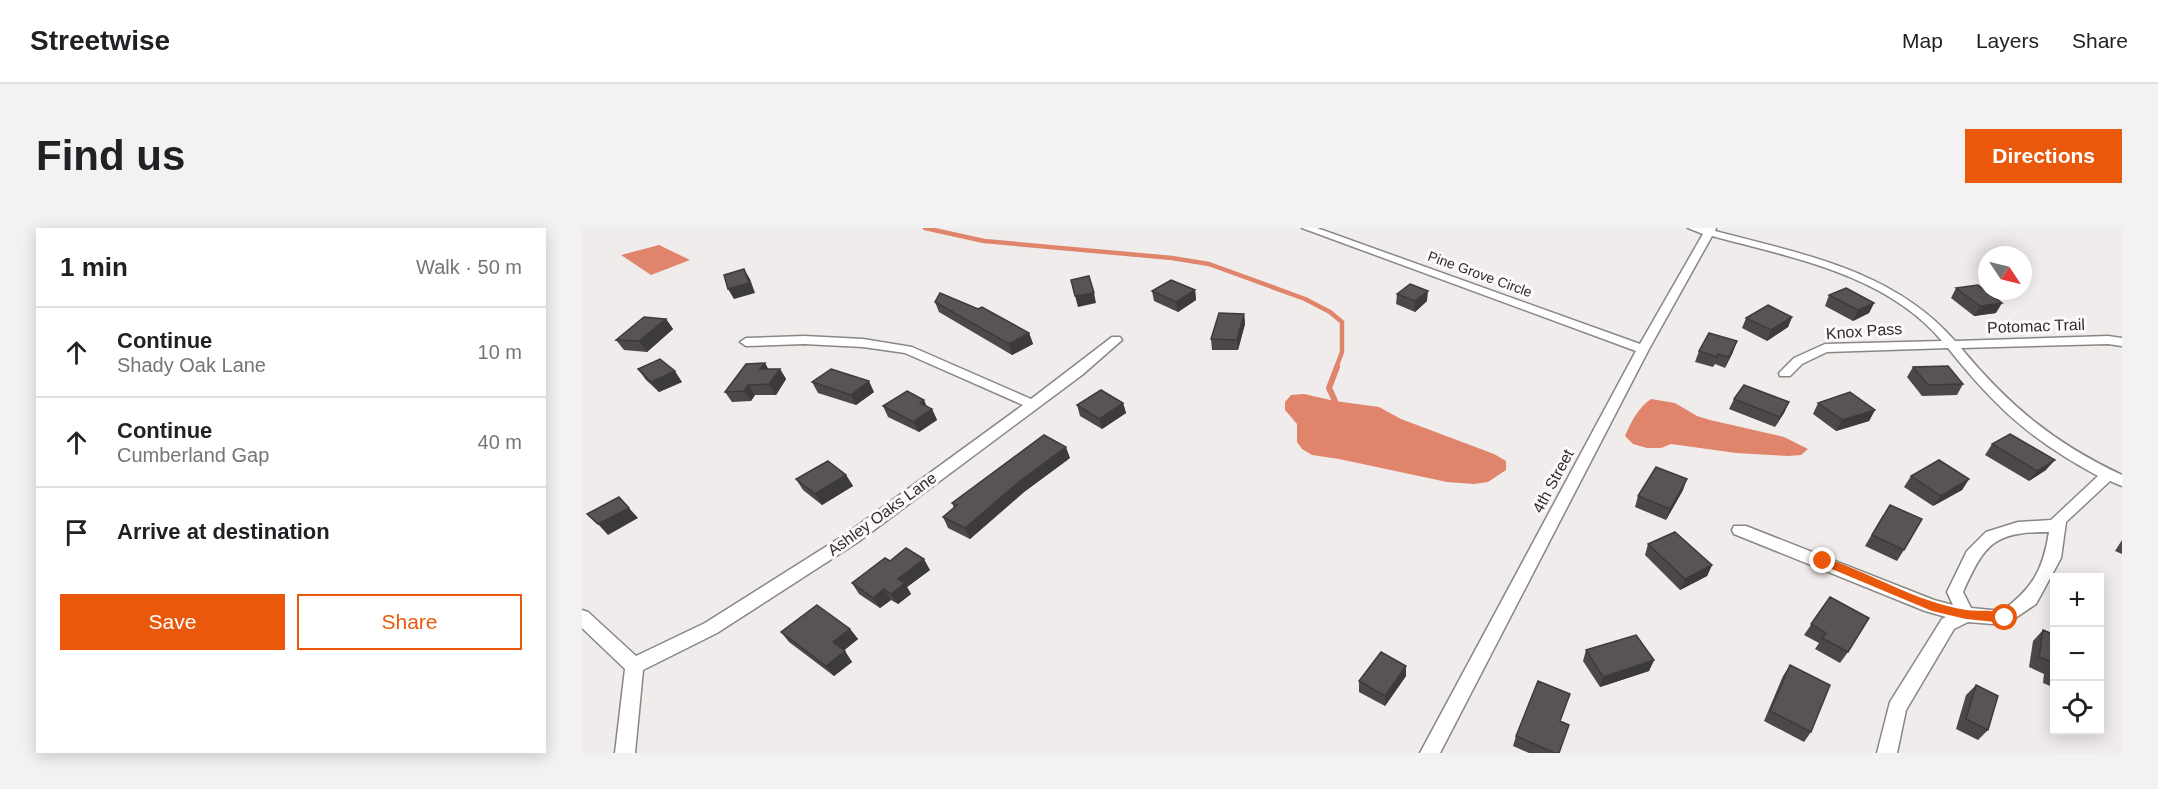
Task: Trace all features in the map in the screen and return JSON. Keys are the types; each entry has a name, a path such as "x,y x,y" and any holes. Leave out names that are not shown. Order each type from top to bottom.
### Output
{"street":[{"name":"Pine Grove Circle","path":"1307,228 1643,349"},
{"path":"1693,228 1710,230 1809,257 1867,279 1922,314 1997,398 2052,442 2115,478 2059,520 2053,558 2030,599 2005,618 1966,615 1932,606 1740,530"},
{"name":"4th Street","path":"1430,753 1643,349 1710,230"},
{"path":"746,342 804,340 863,343 908,350 1031,404"},
{"name":"Ashley Oaks Lane","path":"634,666 711,628 788,581 852,538 1077,372 1116,340"},
{"name":"Potomac Trail","path":"1951,345 2122,342"},
{"name":"Knox Pass","path":"1785,373 1798,362 1825,348 1951,345"},
{"path":"1966,615 1954,592 1967,563 1988,536 2018,526 2058,526"},
{"path":"1887,753 1897,708 1948,624 1966,615"},
{"path":"582,617 634,666 626,753"}],"shaded area":[{"path":"659,245 690,260 651,275 621,255"},
{"path":"1304,394 1379,407 1401,419 1494,454 1506,461 1506,470 1488,482 1474,484 1447,482 1312,455 1302,449 1297,442 1297,424 1285,410 1285,402 1291,395"},
{"path":"1651,399 1675,403 1697,416 1710,420 1784,437 1808,449 1801,455 1788,456 1736,453 1671,444 1661,448 1647,448 1633,444 1625,436 1639,411"}],"building":[{"path":"744,269 749,283 728,289 724,275"},
{"path":"1089,276 1094,293 1075,296 1071,280"},
{"path":"1171,280 1195,290 1176,302 1152,291"},
{"path":"1410,284 1428,291 1415,301 1397,294"},
{"path":"1978,285 1978,300 1998,300 2002,303 1980,306 1956,288"},
{"path":"1846,288 1874,303 1858,310 1829,295"},
{"path":"940,293 978,309 982,307 1029,333 1009,344 935,302"},
{"path":"1768,305 1792,317 1771,330 1746,318"},
{"path":"1219,313 1244,314 1237,340 1211,339"},
{"path":"644,317 666,319 639,341 616,340"},
{"path":"1709,333 1737,341 1729,357 1718,354 1717,357 1699,351"},
{"path":"660,359 675,371 651,382 638,369"},
{"path":"765,363 760,369 780,369 769,384 748,385 744,391 725,392 746,364"},
{"path":"1948,366 1963,384 1928,385 1913,367"},
{"path":"831,369 869,381 851,395 812,382"},
{"path":"1744,385 1789,402 1780,417 1734,399"},
{"path":"1101,390 1123,403 1099,419 1077,405"},
{"path":"907,391 924,400 920,403 932,409 913,422 883,406"},
{"path":"1850,392 1875,410 1842,420 1818,403"},
{"path":"2010,434 2055,460 2037,471 1992,444"},
{"path":"1044,435 1066,447 1020,481 965,528 943,517 957,505 952,503"},
{"path":"1939,460 1969,479 1941,496 1911,476"},
{"path":"828,461 846,475 815,494 796,479"},
{"path":"1656,467 1687,479 1670,509 1638,496"},
{"path":"619,497 629,508 598,524 587,514"},
{"path":"1890,505 1922,519 1904,550 1872,535"},
{"path":"1675,532 1712,565 1685,579 1648,544"},
{"path":"906,548 924,559 898,579 905,583 891,594 884,589 873,598 852,583 885,558 890,561"},
{"path":"1830,597 1869,618 1848,652 1822,638 1826,633 1811,624"},
{"path":"817,605 850,629 833,642 845,651 826,666 781,632"},
{"path":"2043,630 2050,633 2050,661 2039,657"},
{"path":"1636,635 1654,660 1603,677 1586,650"},
{"path":"1381,652 1406,666 1385,696 1359,681"},
{"path":"1790,665 1830,685 1811,732 1770,711"},
{"path":"1538,681 1570,694 1560,721 1569,725 1559,753 1516,736"},
{"path":"1976,685 1998,696 1988,730 1966,719"}],"waterway":[{"path":"925,228 984,241 1172,258 1209,264 1305,299 1330,312 1342,322 1342,352 1336,368"},
{"path":"1335,401 1329,388 1337,367"}],"route":[{"path":"1823,561 1932,606 1966,615 2005,618"}]}
